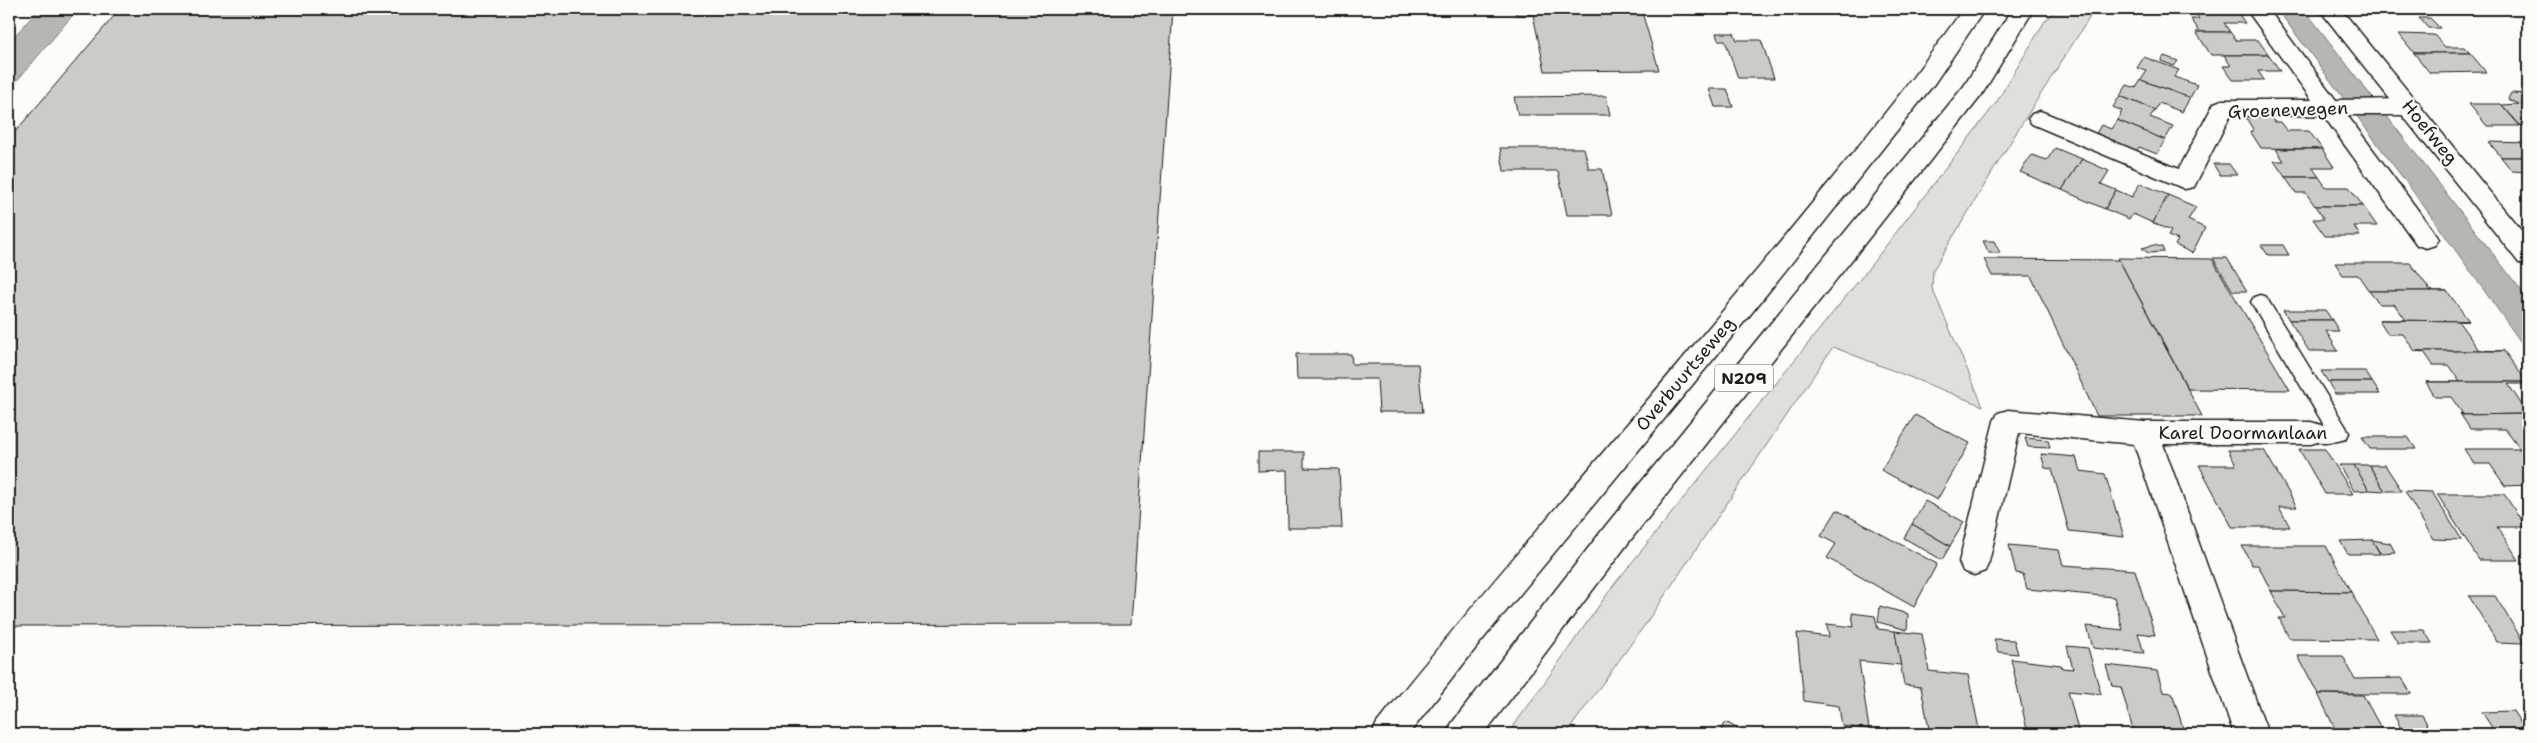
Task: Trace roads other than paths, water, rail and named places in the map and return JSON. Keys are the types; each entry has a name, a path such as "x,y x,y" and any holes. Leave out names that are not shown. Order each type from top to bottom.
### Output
{"street":[{"name":"Overbuurtseweg","path":"1389,734 1468,634 1745,302 1926,79 1974,9"},
{"name":"Hoefweg","path":"2330,9 2528,256"},
{"name":"N209","path":"1464,734 1618,533 1973,91 2019,12"},
{"path":"2260,13 2338,107 2426,239"},
{"name":"Groenewegen","path":"2040,119 2185,181 2222,108 2410,108"},
{"name":"Karel Doormanlaan","path":"1974,562 2008,421 2145,433 2311,433"},
{"name":"Karel Doormanlaan","path":"2145,433 2251,734"}],"lane":[{"name":"Karel Doormanlaan","path":"2260,302 2339,433 2311,433"}]}
